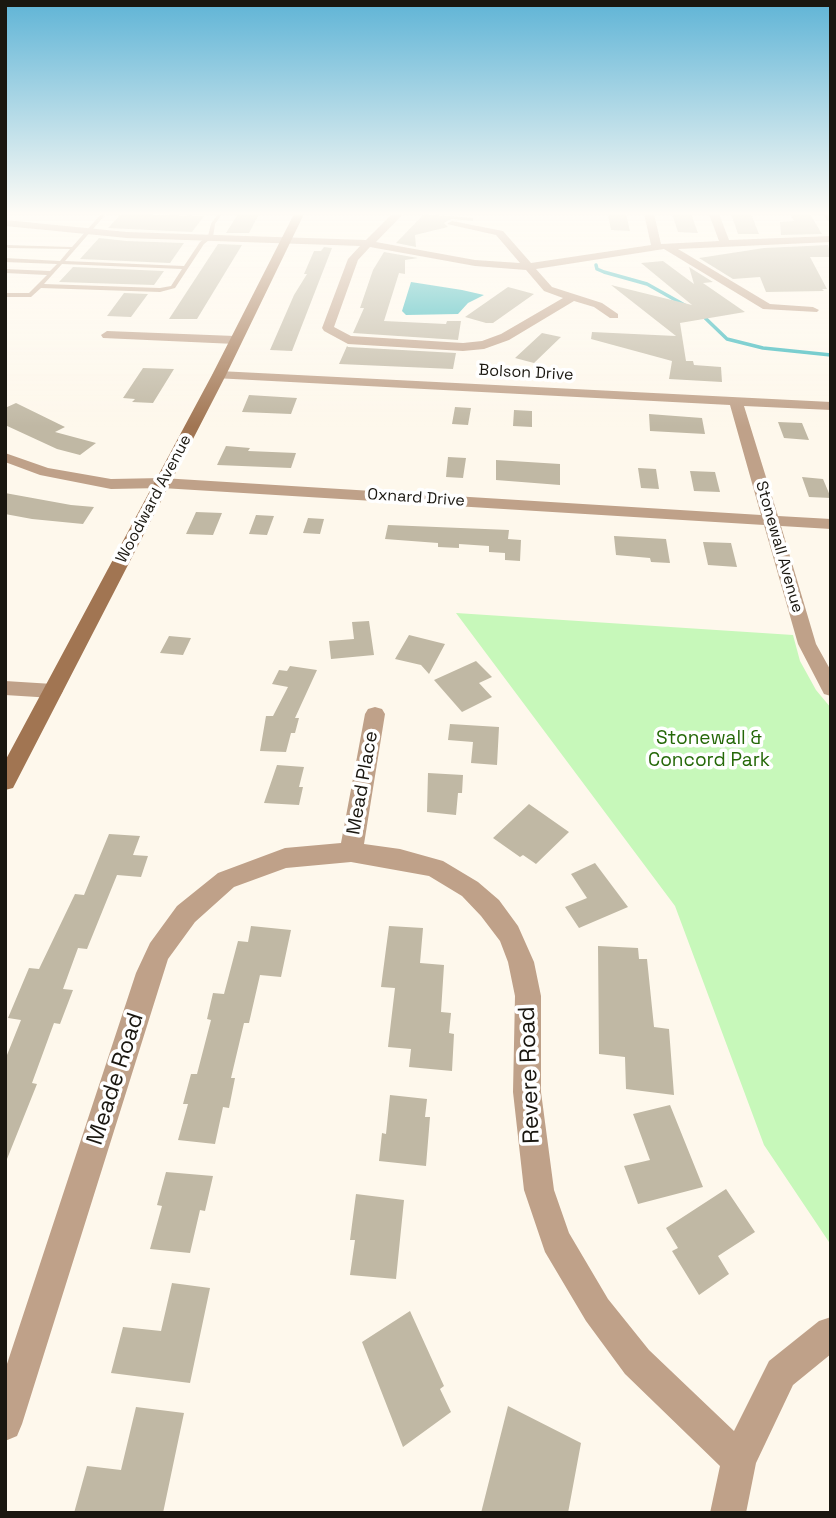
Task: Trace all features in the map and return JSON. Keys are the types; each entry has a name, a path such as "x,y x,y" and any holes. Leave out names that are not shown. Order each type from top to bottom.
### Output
{"main road":[{"name":"Woodward Avenue","path":"5,782 219,375 263,285"}],"street":[{"path":"344,285 328,328 348,340 360,342 475,347 505,337 571,298"},
{"path":"544,285 571,298 598,305 614,316"},
{"path":"729,285 767,307 813,310"},
{"path":"107,335 235,340"},
{"name":"Bolson Drive","path":"219,375 831,406"},
{"name":"Stonewall Avenue","path":"736,401 807,644 831,689"},
{"name":"Oxnard Drive","path":"5,457 45,472 89,481 162,483 831,523"},
{"path":"5,688 53,691"},
{"name":"Mead Place","path":"351,852 375,714"},
{"name":"Meade Road","path":"5,1424 149,973 159,951 187,915 226,880 285,858 351,852"},
{"name":"Revere Road","path":"351,852 400,859 435,868 470,889 490,908 509,934 521,962 528,996 527,1092 530,1136 539,1190 556,1241 597,1310 638,1362 739,1460"},
{"path":"728,1513 739,1460 781,1373 831,1333"}],"lane":[{"path":"5,295 31,295 40,286 160,290 174,285"}],"green space":[{"name":"Stonewall & Concord Park","path":"456,613 793,635 800,661 816,690 831,708 831,1245 764,1145 675,906"}],"water":[{"path":"410,285 429,285 484,295 468,303 458,314 406,315 402,311"}],"building":[{"path":"191,285 218,285 197,319 169,319"},
{"path":"300,285 318,285 292,351 270,350"},
{"path":"368,285 395,285 384,321 446,324 447,321 461,321 458,340 353,333 364,308 360,308"},
{"path":"611,285 692,305 668,285 706,285 745,312 680,323 686,361 693,361 694,365 721,367 722,382 669,379 672,361 591,339 592,332 676,336"},
{"path":"763,285 825,285 827,289 822,289 824,291 766,292"},
{"path":"508,287 534,294 493,323 465,317"},
{"path":"124,293 148,294 131,317 107,316"},
{"path":"542,333 561,337 534,363 515,358"},
{"path":"347,346 456,353 453,369 339,364"},
{"path":"143,368 174,369 153,403 132,402 135,399 123,398"},
{"path":"249,395 297,398 291,414 242,412"},
{"path":"16,403 65,427 55,432 96,443 80,455 57,449 5,425 5,408"},
{"path":"455,407 471,408 468,425 452,424"},
{"path":"514,410 532,411 532,427 513,426"},
{"path":"649,414 702,418 705,434 650,431"},
{"path":"778,422 802,423 809,440 784,438"},
{"path":"226,446 250,448 248,451 296,453 291,468 217,465"},
{"path":"448,457 466,458 463,478 446,477"},
{"path":"496,460 560,464 560,485 496,480"},
{"path":"638,468 656,469 659,489 641,488"},
{"path":"690,471 715,472 720,492 694,491"},
{"path":"802,477 823,479 831,498 809,497"},
{"path":"5,493 94,507 83,524 32,519 5,514"},
{"path":"196,512 222,513 213,535 186,534"},
{"path":"256,515 274,516 267,535 249,534"},
{"path":"308,518 324,519 320,534 303,533"},
{"path":"388,525 509,530 508,539 521,540 520,561 505,560 505,553 489,552 489,546 459,544 459,548 438,547 438,543 385,539"},
{"path":"614,536 666,539 670,563 616,555"},
{"path":"703,542 731,543 737,567 708,565"},
{"path":"369,621 374,655 331,659 329,641 354,639 352,622"},
{"path":"409,635 445,644 429,674 421,665 395,659"},
{"path":"169,636 191,638 183,655 160,653"},
{"path":"476,661 492,677 479,683 492,697 462,712 434,680"},
{"path":"290,666 317,670 295,718 299,718 295,733 291,733 286,752 260,751 266,716 273,716 288,687 272,684 279,670 287,671"},
{"path":"450,724 499,727 497,765 471,763 473,742 448,740"},
{"path":"277,765 304,767 299,787 303,787 299,805 264,803"},
{"path":"428,773 463,775 462,793 458,793 456,815 427,812"},
{"path":"529,804 569,832 536,864 523,855 520,857 493,838"},
{"path":"109,834 140,836 133,855 148,856 141,877 117,875 87,949 78,948 63,989 73,990 60,1024 54,1023 32,1083 37,1084 5,1164 5,1060 21,1020 8,1018 29,968 39,969 75,894 84,895"},
{"path":"595,863 628,907 579,928 565,907 587,898 571,874"},
{"path":"251,926 291,930 281,977 260,975 249,1023 244,1023 231,1078 235,1078 229,1108 223,1107 215,1144 178,1140 188,1104 183,1104 191,1074 197,1074 211,1020 207,1019 213,993 224,994 238,941 248,942"},
{"path":"389,926 423,928 420,963 444,965 441,1012 451,1013 449,1033 454,1034 452,1071 409,1067 411,1049 388,1047 395,988 381,987"},
{"path":"598,946 638,948 639,959 647,959 654,1027 669,1029 674,1095 626,1089 625,1057 599,1054"},
{"path":"390,1095 427,1099 425,1117 430,1117 426,1166 379,1161 382,1133 386,1134"},
{"path":"670,1105 703,1187 638,1204 624,1166 650,1160 633,1114"},
{"path":"166,1172 213,1176 205,1211 200,1210 190,1253 150,1249 162,1206 157,1205"},
{"path":"726,1189 755,1232 718,1256 729,1274 699,1295 672,1251 678,1248 666,1228"},
{"path":"356,1194 404,1200 396,1279 350,1275 355,1240 350,1240"},
{"path":"172,1283 210,1288 190,1383 111,1373 123,1327 161,1331"},
{"path":"410,1311 444,1386 440,1389 451,1412 403,1447 362,1342"},
{"path":"508,1406 581,1443 568,1513 481,1513"},
{"path":"136,1407 184,1413 163,1513 74,1513 87,1466 121,1470"}],"waterway":[{"path":"648,285 688,307"},
{"path":"701,314 727,339 763,348 831,355"}]}
